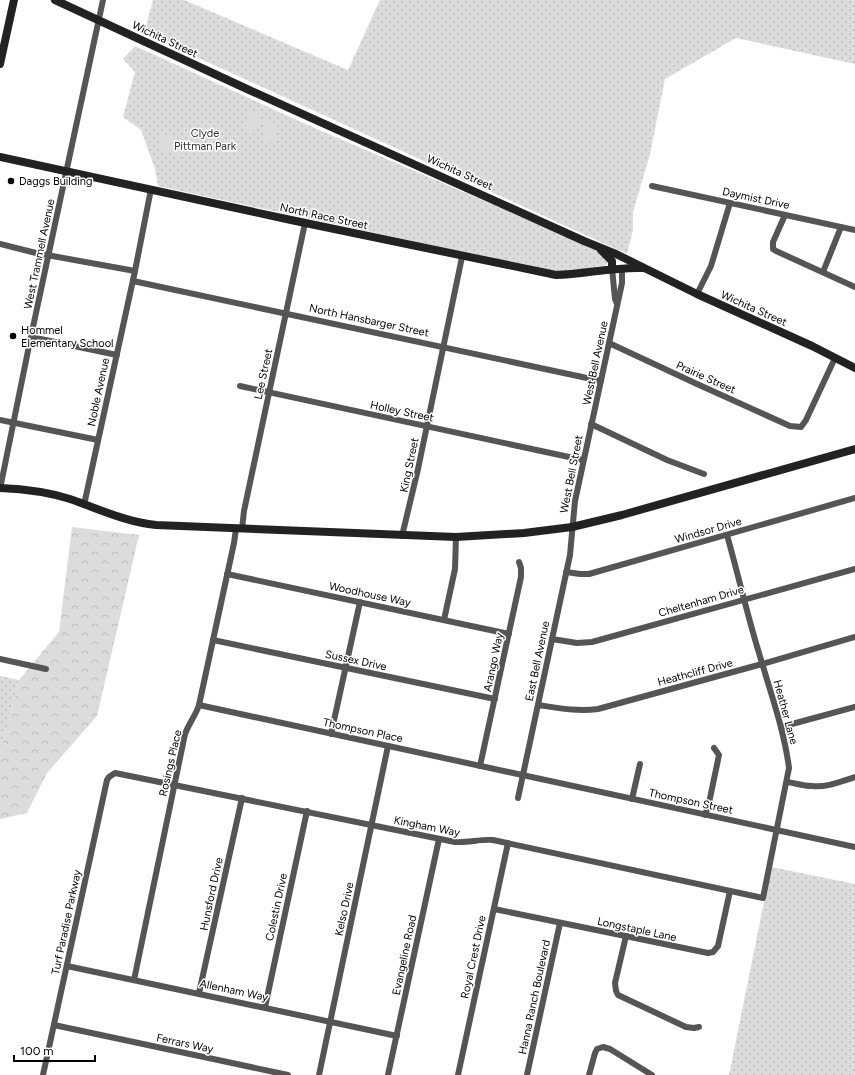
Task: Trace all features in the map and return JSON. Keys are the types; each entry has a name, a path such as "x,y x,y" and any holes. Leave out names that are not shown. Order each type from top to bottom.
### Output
{"street":[{"path":"1,59 14,0"},
{"name":"Wichita Street","path":"55,0 247,89 616,254 697,294 855,368"},
{"name":"West Trammell Avenue","path":"0,488 103,0"},
{"name":"North Race Street","path":"0,157 462,257 556,275 578,274 612,268 645,268"},
{"name":"Daymist Drive","path":"652,186 855,230"},
{"name":"Noble Avenue","path":"84,505 133,281 151,189"},
{"path":"697,294 711,266 730,203"},
{"path":"785,215 772,247 776,251 855,287"},
{"name":"Lee Street","path":"239,529 305,223"},
{"path":"823,272 841,227"},
{"path":"0,244 48,255 135,271"},
{"path":"596,246 612,261 612,268"},
{"path":"616,254 622,268"},
{"name":"King Street","path":"402,536 418,469 462,257"},
{"name":"West Bell Avenue","path":"612,268 615,299 618,305"},
{"name":"West Bell Avenue","path":"591,424 618,305 622,283 622,268"},
{"name":"North Hansbarger Street","path":"133,281 601,380"},
{"path":"31,337 117,355"},
{"name":"Prairie Street","path":"609,342 697,384 797,428 801,427 806,420 835,358"},
{"name":"Holley Street","path":"240,386 583,460"},
{"path":"0,420 98,440"},
{"path":"591,424 667,460 704,474"},
{"name":"West Bell Street","path":"572,527 575,502 591,424"},
{"path":"0,488 38,492 71,499 84,505 140,524 156,526 456,537 524,533 572,527 622,515 855,450"},
{"name":"Windsor Drive","path":"566,572 589,574 855,498"},
{"name":"East Bell Avenue","path":"518,798 570,555 572,527"},
{"name":"Rosings Place","path":"134,980 185,734 199,704 234,543 239,529"},
{"name":"Heather Lane","path":"727,535 762,664 781,727 787,750 789,768 763,898"},
{"path":"444,620 455,569 456,537"},
{"name":"Arango Way","path":"480,766 521,577 519,562"},
{"name":"Cheltenham Drive","path":"552,639 576,643 592,642 855,569"},
{"name":"Woodhouse Way","path":"228,574 509,634"},
{"path":"331,734 360,602"},
{"name":"Heathcliff Drive","path":"538,705 587,711 598,709 855,638"},
{"name":"Sussex Drive","path":"213,640 495,699"},
{"path":"0,659 46,669"},
{"name":"Thompson Place","path":"199,704 523,776"},
{"path":"781,727 855,706"},
{"name":"Kelso Drive","path":"319,1075 388,746"},
{"path":"705,815 717,765 718,755 714,748"},
{"path":"632,799 640,764"},
{"name":"Kingham Way","path":"112,774 119,772 439,839 462,843 486,840 508,843 763,898"},
{"name":"Turf Paradise Parkway","path":"43,1075 107,780 112,774"},
{"name":"Thompson Street","path":"523,776 855,847"},
{"path":"787,782 818,786 855,777"},
{"name":"Hunsford Drive","path":"199,993 242,798"},
{"name":"Colestin Drive","path":"265,1007 307,812"},
{"name":"Evangeline Road","path":"388,1075 439,839"},
{"name":"Royal Crest Drive","path":"458,1075 508,843"},
{"name":"Longstaple Lane","path":"494,909 704,953 713,952 718,946 730,891"},
{"name":"Hanna Ranch Boulevard","path":"527,1075 560,923"},
{"path":"626,936 615,983 616,992 618,995 686,1027 699,1028"},
{"name":"Allenham Way","path":"67,966 397,1036"},
{"name":"Ferrars Way","path":"54,1025 288,1075"},
{"path":"589,1075 594,1053 597,1049 603,1047 610,1049 649,1074"}],"green space":[{"path":"153,0 184,0 348,70 380,0 855,0 855,64 736,38 665,79 650,154 633,212 633,230 627,254 144,33"},
{"name":"Clyde Pittman Park","path":"135,46 310,126 598,250 608,262 606,265 566,272 552,271 158,186 155,169 141,130 123,117 135,72 123,59"},
{"path":"249,112 261,114 256,134 245,131"},
{"path":"265,121 278,123 274,143 262,140"},
{"path":"163,133 187,143 181,158 157,147"},
{"path":"72,527 139,535 97,716 47,773 27,813 0,819 0,753 19,680 59,632"},
{"path":"0,676 19,680 0,753"},
{"path":"771,867 855,884 855,1075 729,1075"}],"place":[{"name":"Daggs Building","path":"11,181"},
{"name":"Hommel Elementary School","path":"13,336"}]}
